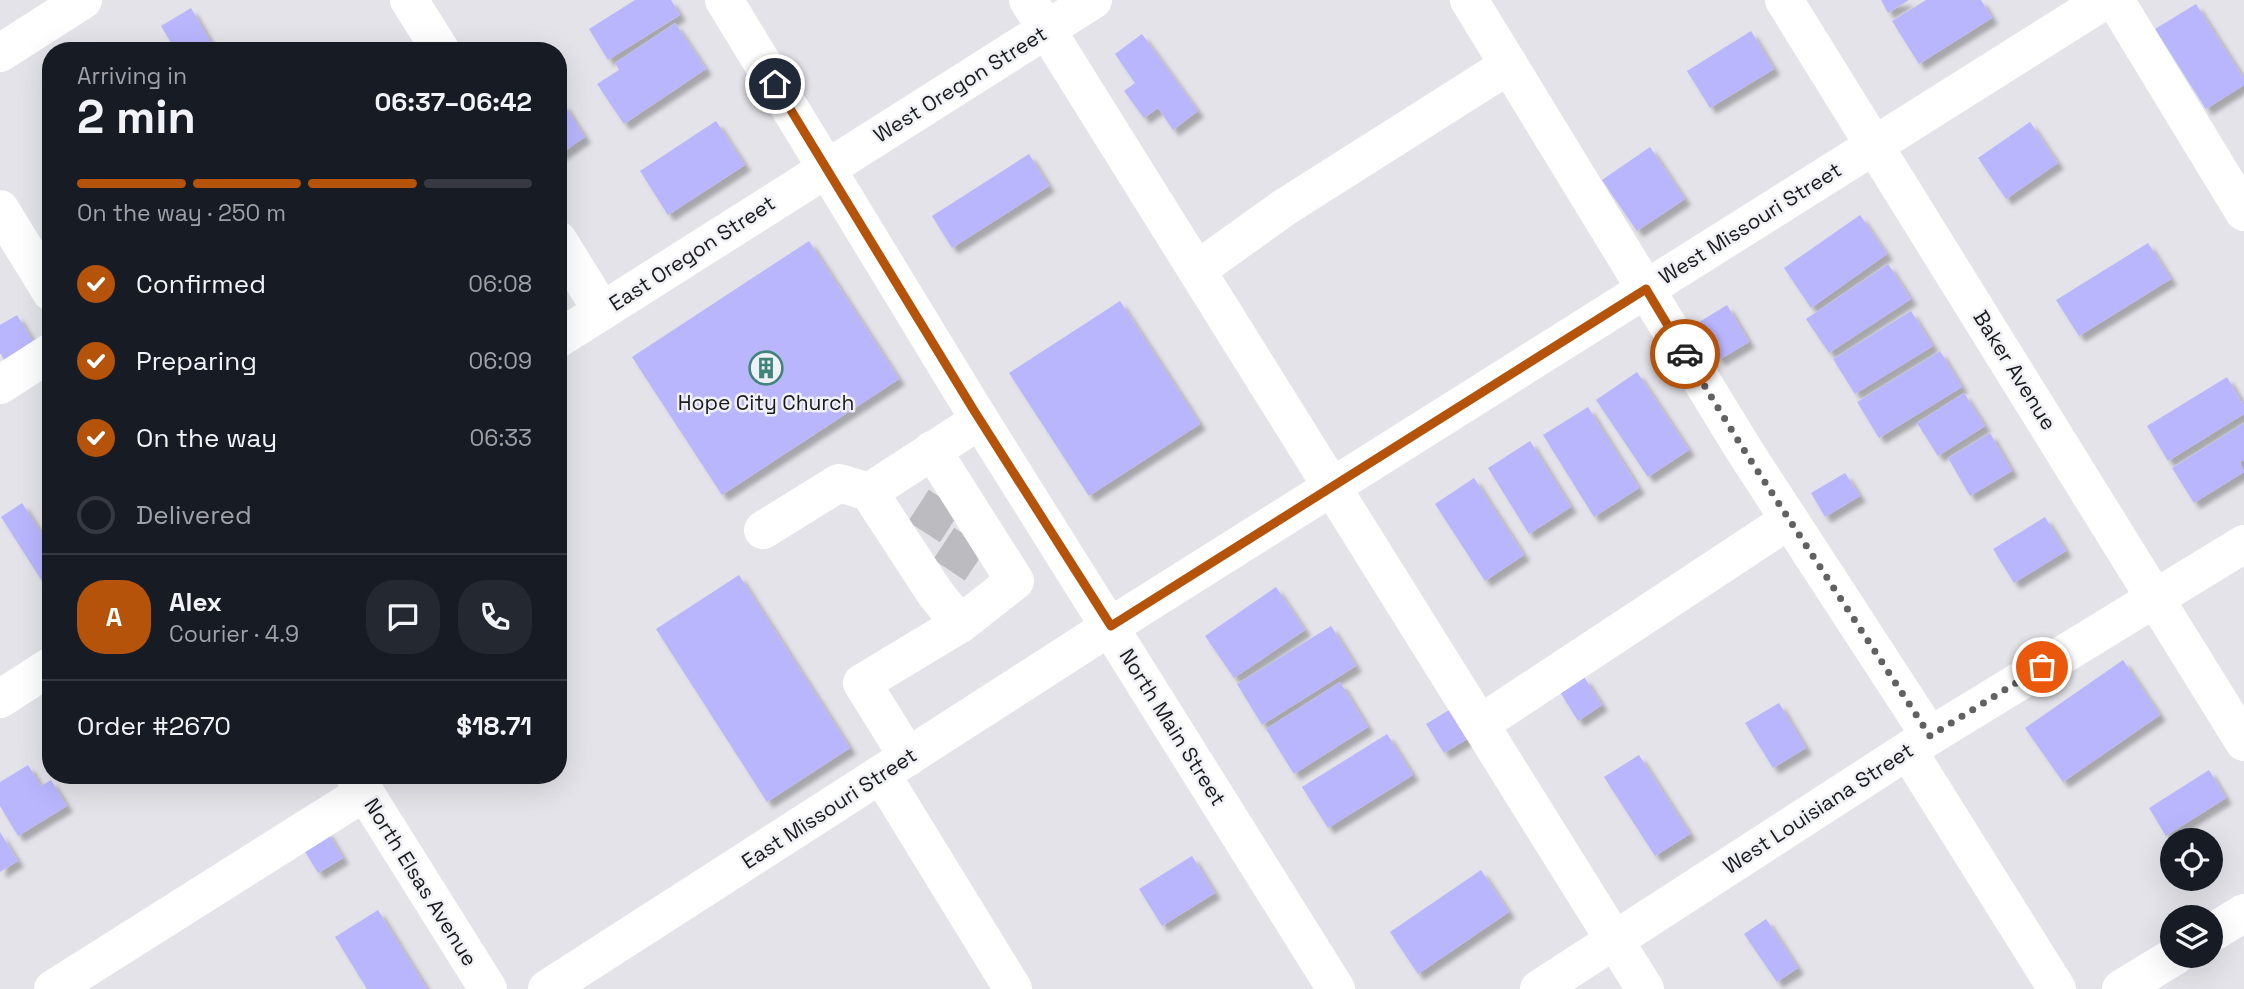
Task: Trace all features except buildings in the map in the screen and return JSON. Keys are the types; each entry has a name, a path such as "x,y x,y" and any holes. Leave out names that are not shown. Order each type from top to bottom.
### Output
{"street":[{"path":"0,53 83,0"},
{"path":"409,0 435,42"},
{"name":"North Main Street","path":"724,0 980,420 1336,989"},
{"name":"West Oregon Street","path":"827,168 1037,15 1093,0"},
{"path":"1469,0 1789,520 1919,743 2057,989"},
{"name":"Baker Avenue","path":"1784,0 2244,742"},
{"path":"2106,0 2244,212"},
{"name":"West Missouri Street","path":"1111,626 2106,0"},
{"path":"1037,15 1645,989"},
{"path":"1197,270 1285,207 1509,65"},
{"name":"East Oregon Street","path":"567,333 827,168"},
{"path":"0,209 42,277"},
{"path":"567,255 602,311"},
{"path":"0,385 42,358"},
{"path":"869,492 980,420"},
{"path":"932,450 951,490 1015,581 960,624 862,683 894,766 1013,989"},
{"path":"763,530 839,483 869,492 917,545 942,581 960,624"},
{"path":"1480,724 1789,520"},
{"name":"West Louisiana Street","path":"1539,989 1919,743 2244,544"},
{"name":"East Missouri Street","path":"547,989 1111,626"},
{"path":"0,699 42,672"},
{"path":"53,989 359,784"},
{"name":"North Elsas Avenue","path":"359,784 488,989"},
{"path":"2223,926 2244,913"},
{"path":"2121,989 2160,965"}],"tunnel":[{"path":"924,532 948,495"},
{"path":"949,570 973,534"}],"way so far":[{"path":"1685,354 1744,450 1930,736 2042,667"}],"place":[{"name":"Hope City Church","path":"766,368"}],"route":[{"path":"775,84 973,409 1111,626 1646,289 1685,354"}]}
